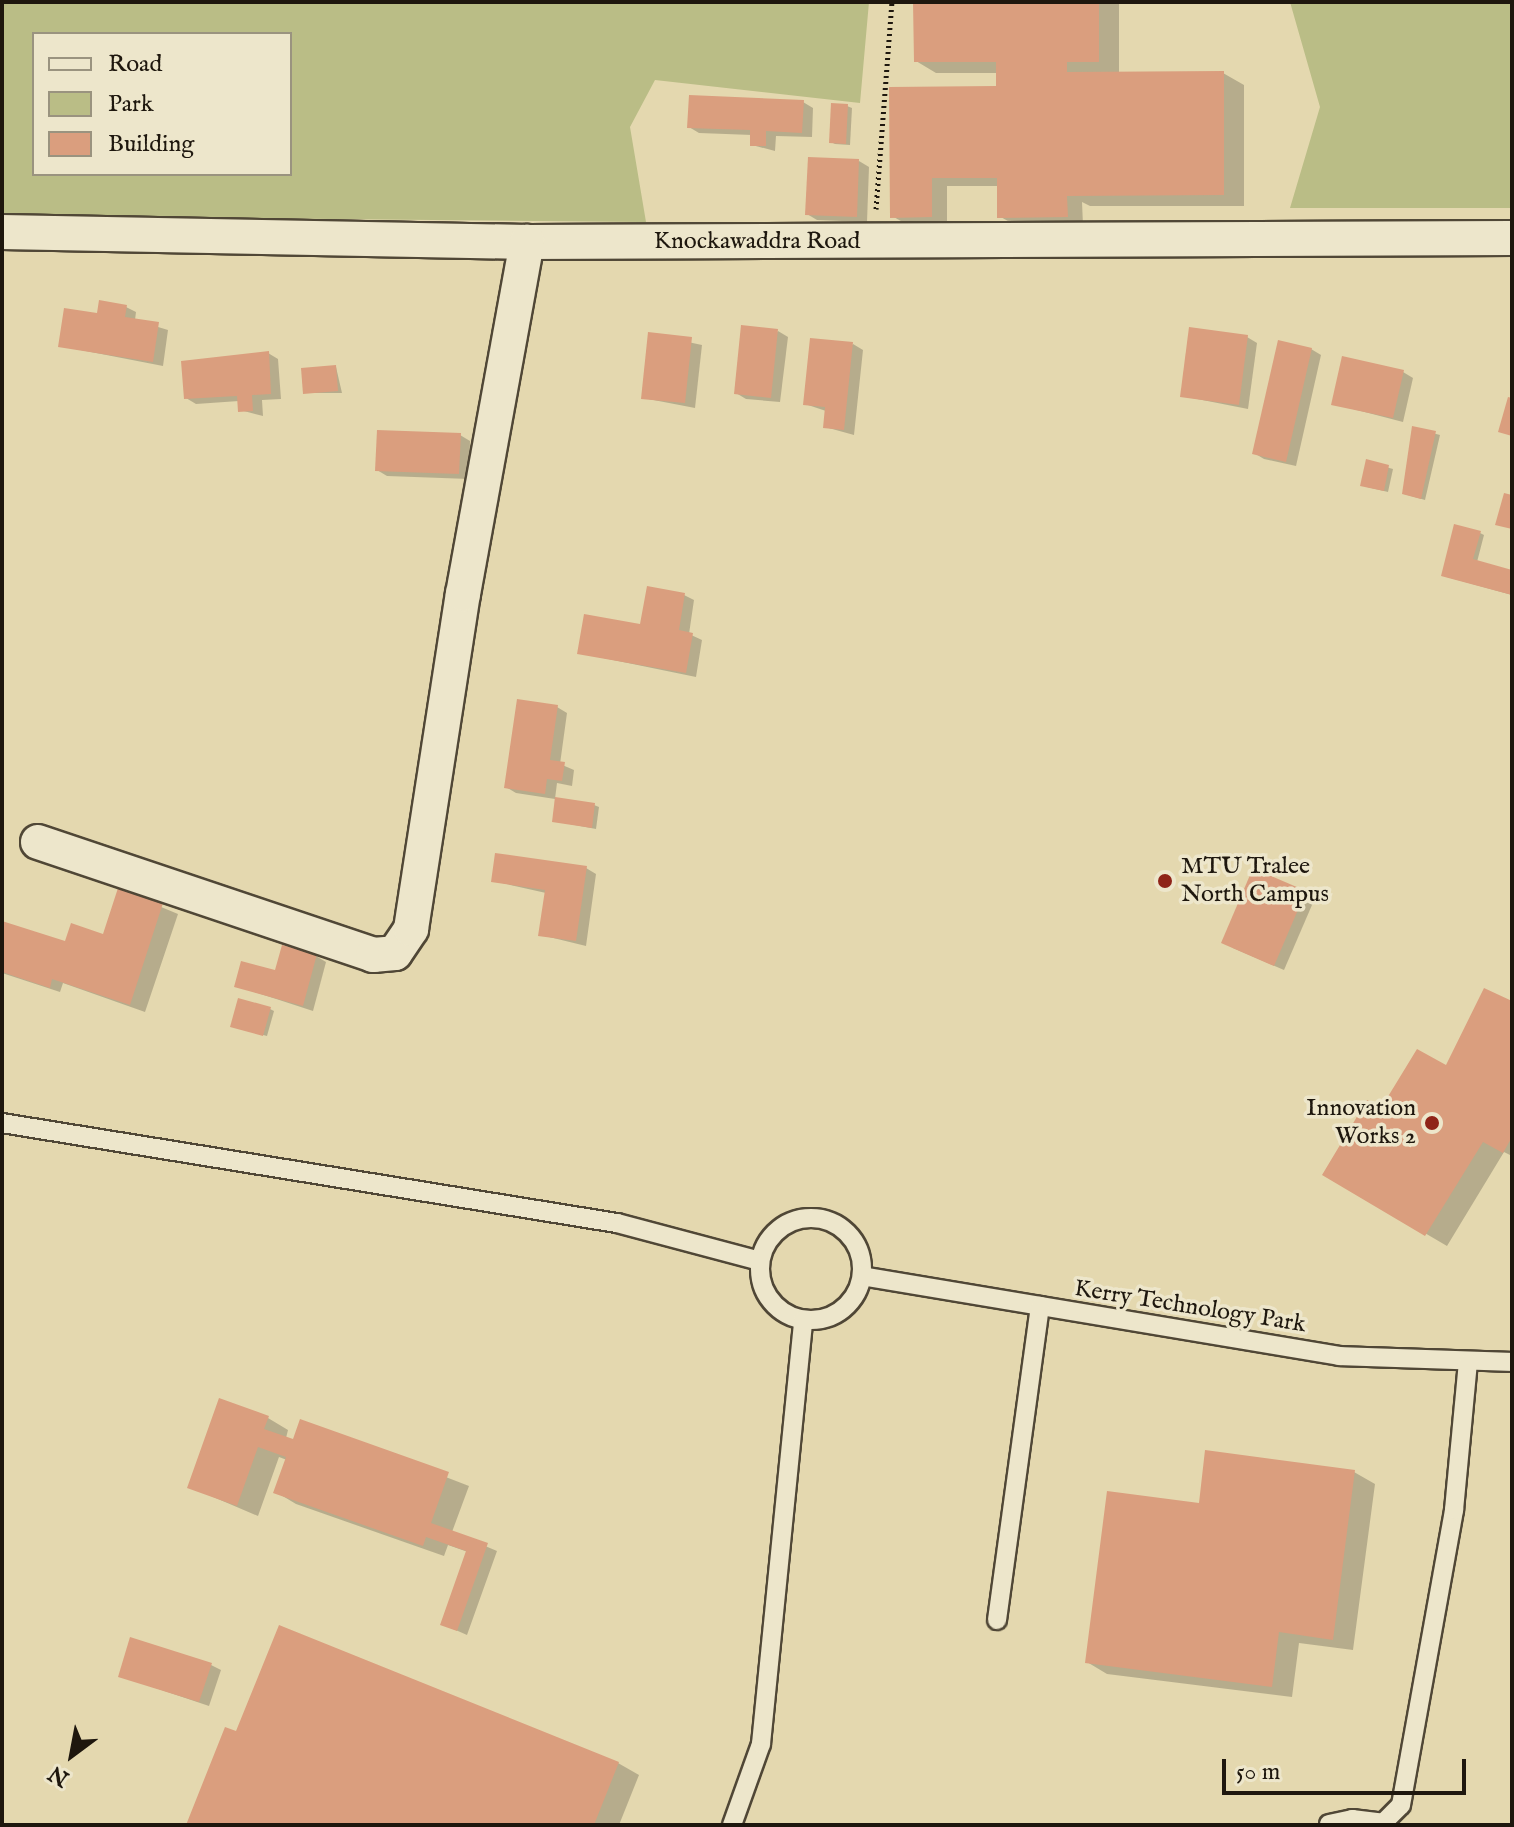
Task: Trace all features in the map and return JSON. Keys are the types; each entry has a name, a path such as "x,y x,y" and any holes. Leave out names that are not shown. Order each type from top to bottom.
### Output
{"street":[{"name":"Knockawaddra Road","path":"2,232 527,242 1512,238"},
{"path":"38,842 373,955 395,953 411,929 463,594 527,242"}],"lane":[{"path":"2,1123 617,1223 760,1261"},
{"path":"802,1218 818,1218 847,1232 862,1260 862,1276 848,1305 835,1314 803,1320 788,1315 765,1293 760,1261 774,1233 802,1218"},
{"name":"Kerry Technology Park","path":"862,1276 1339,1356 1468,1363 1512,1362"},
{"path":"997,1620 1040,1306"},
{"path":"732,1825 761,1744 803,1320"},
{"path":"1329,1824 1352,1819 1383,1823 1401,1805 1454,1510 1468,1363"}],"path":[{"path":"873,242 892,2"}],"green space":[{"path":"2,2 869,2 860,103 655,80 630,127 646,222 2,216"},
{"path":"1290,2 1512,2 1512,208 1290,208 1320,107"}],"building":[{"path":"913,2 1099,2 1099,62 1067,62 1067,72 1224,71 1224,195 1067,196 1068,217 997,218 997,178 932,178 932,217 890,218 889,87 996,86 996,62 914,62"},
{"path":"689,95 804,100 802,133 766,131 766,146 750,146 750,130 687,128"},
{"path":"831,103 848,104 846,144 829,143"},
{"path":"808,157 859,159 857,217 805,215"},
{"path":"99,300 127,305 125,317 159,322 153,362 58,347 64,308 97,313"},
{"path":"741,325 778,329 771,398 734,394"},
{"path":"1189,327 1248,335 1239,405 1180,397"},
{"path":"648,332 692,337 685,403 641,399"},
{"path":"810,338 853,342 844,430 823,428 825,407 803,405"},
{"path":"1278,340 1312,348 1286,462 1252,454"},
{"path":"269,351 271,394 252,395 253,411 238,412 237,396 184,399 181,361"},
{"path":"1342,356 1404,370 1393,418 1331,405"},
{"path":"336,365 338,391 303,394 301,368"},
{"path":"1508,397 1512,398 1512,436 1498,432"},
{"path":"1412,426 1436,431 1421,499 1402,494"},
{"path":"377,430 461,433 459,474 375,471"},
{"path":"1366,459 1389,465 1384,491 1360,486"},
{"path":"1504,493 1512,495 1512,529 1495,525"},
{"path":"1454,524 1481,531 1473,559 1512,570 1512,595 1441,576"},
{"path":"647,586 685,593 679,630 693,633 686,673 577,654 584,614 640,624"},
{"path":"517,699 558,705 550,760 565,762 562,781 547,779 545,794 504,788"},
{"path":"555,797 595,803 592,828 552,822"},
{"path":"495,853 587,866 576,941 538,936 545,890 491,882"},
{"path":"1253,868 1306,891 1274,966 1221,943"},
{"path":"118,888 163,903 130,1005 52,979 50,988 2,972 2,921 65,941 71,923 103,934"},
{"path":"282,945 317,954 303,1006 234,987 241,961 275,970"},
{"name":"Innovation Works 2","path":"1484,988 1512,1001 1512,1137 1503,1153 1483,1142 1425,1236 1322,1175 1367,1100 1381,1108 1417,1049 1446,1065"},
{"path":"238,998 271,1007 263,1036 230,1027"},
{"path":"219,1398 269,1416 264,1429 293,1439 300,1419 449,1472 431,1523 488,1543 457,1631 440,1625 466,1551 426,1537 423,1546 273,1493 286,1457 258,1447 237,1506 187,1488"},
{"path":"1205,1450 1355,1470 1333,1640 1279,1632 1272,1687 1085,1663 1107,1491 1199,1503"},
{"path":"279,1625 619,1762 594,1825 186,1825 225,1727 236,1731"},
{"path":"130,1637 212,1663 199,1702 118,1677"}],"place":[{"name":"MTU Tralee North Campus","path":"1165,881"},
{"name":"Innovation Works 2","path":"1432,1123"}]}
